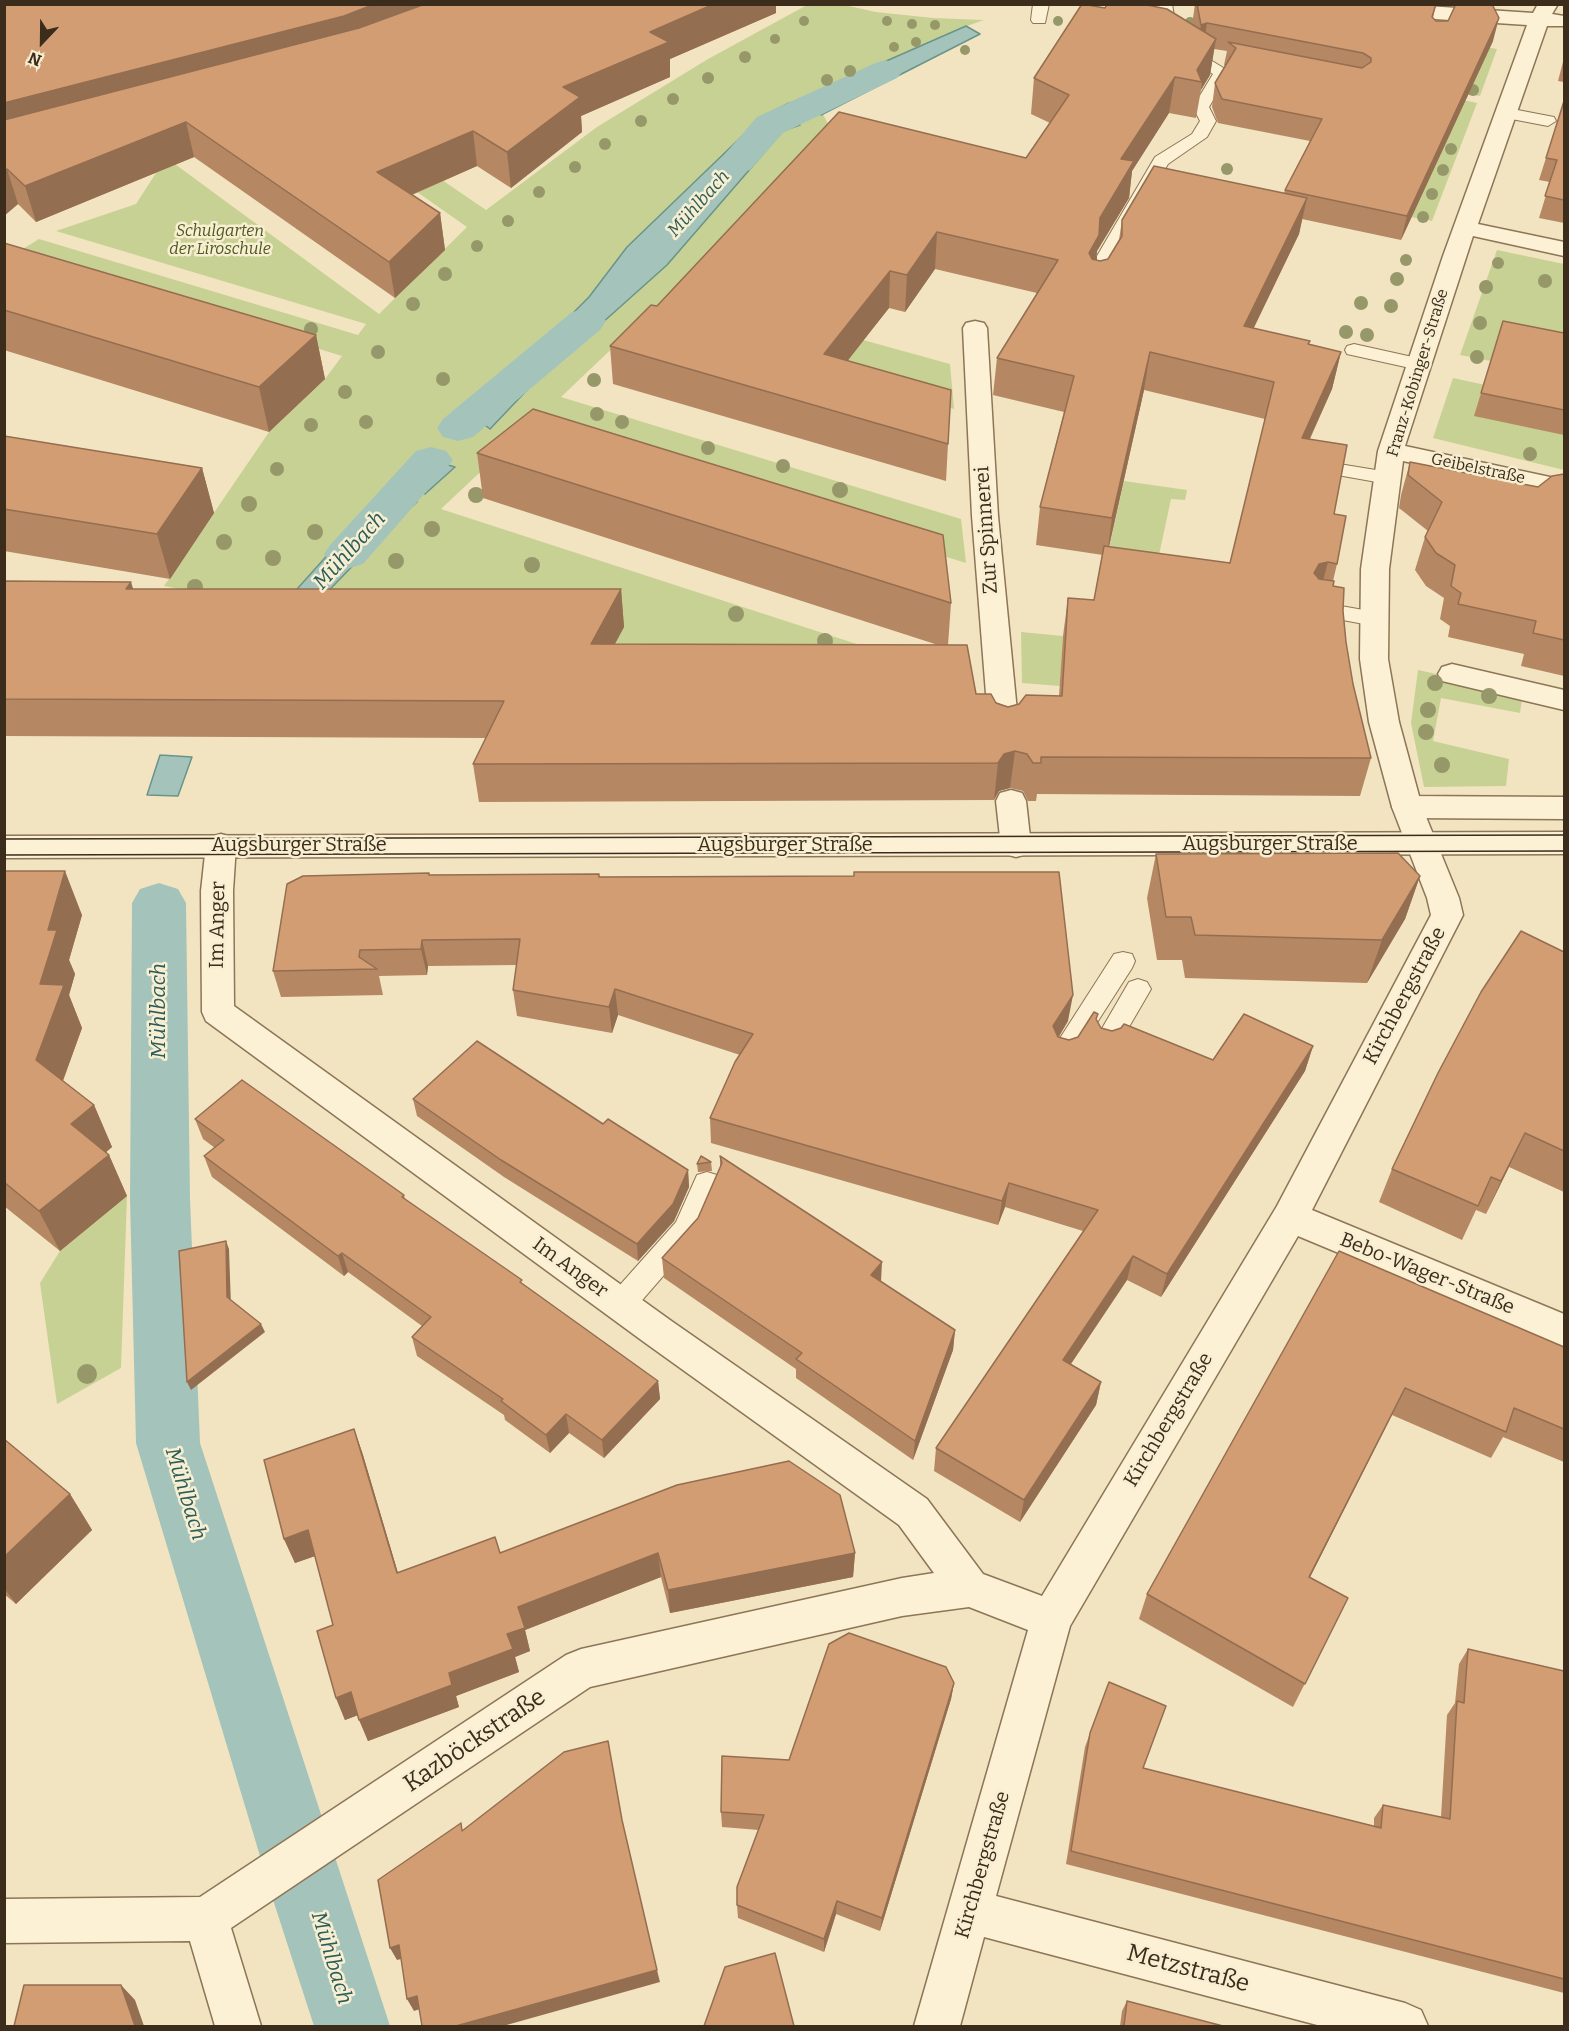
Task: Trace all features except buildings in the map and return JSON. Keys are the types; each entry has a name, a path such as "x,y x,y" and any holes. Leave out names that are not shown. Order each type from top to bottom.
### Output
{"street":[{"path":"1367,9 1442,21 1551,15"},
{"name":"Franz-Kobinger-Straße","path":"1420,843 1407,807 1384,722 1374,659 1375,569 1391,451 1507,113 1551,15"},
{"path":"1466,228 1564,249"},
{"name":"Zur Spinnerei","path":"975,328 985,516 1004,732"},
{"name":"Geibelstraße","path":"1391,451 1564,488"},
{"path":"1452,675 1564,700"},
{"path":"1011,801 1016,846"},
{"path":"1407,807 1564,808"},
{"name":"Kirchbergstraße","path":"937,2026 1051,1619 1290,1217 1447,915 1443,898 1420,843"},
{"name":"Augsburger Straße","path":"4,847 1564,843"},
{"name":"Im Anger","path":"221,845 218,891 218,1012 913,1512 969,1588"},
{"name":"Bebo-Wager-Straße","path":"1290,1217 1564,1331"},
{"path":"969,1588 1051,1619"},
{"name":"Kazböckstraße","path":"206,1919 581,1669 902,1597 969,1588"},
{"name":"Metzstraße","path":"970,1911 1406,2026"},
{"path":"4,1921 206,1919 238,2026"}],"lane":[{"path":"1095,291 1106,272 1106,256 1161,161 1199,137 1208,121 1201,108 1222,72 1170,42 1164,4"},
{"path":"1185,51 1232,60"},
{"path":"1507,113 1548,121"},
{"path":"1354,351 1419,364"},
{"path":"1333,469 1388,478"},
{"path":"1318,609 1375,619"},
{"path":"1064,1053 1123,961"},
{"path":"1106,1044 1138,989"},
{"path":"621,1304 687,1229 707,1183"}],"green space":[{"name":"Schulgarten der Liroschule","path":"807,5 844,5 876,12 984,20 967,26 980,34 823,114 829,126 762,312 950,364 954,409 643,319 561,397 961,519 966,563 527,428 441,509 872,649 614,645 623,627 333,618 164,586 269,432 325,379 342,356 13,255 39,239 358,335 366,324 56,231 136,204 156,173 127,153 149,145 379,314 467,227 263,84 291,77 486,210 597,127 708,59"},
{"path":"1480,46 1497,49 1480,96 1466,94"},
{"path":"1435,94 1477,103 1432,221 1411,217"},
{"path":"1497,250 1564,264 1564,358 1491,361 1460,355"},
{"path":"1453,378 1564,402 1564,470 1433,438"},
{"path":"1124,481 1187,490 1185,500 1171,499 1159,555 1109,548"},
{"path":"1021,632 1063,636 1060,686 1022,683"},
{"path":"1418,670 1523,693 1520,713 1441,698 1433,741 1509,759 1506,786 1424,787 1411,723"},
{"path":"127,1196 121,1368 57,1404 40,1283 60,1251"}],"water":[{"path":"966,26 980,34 821,115 811,94"},
{"path":"789,103 800,125 783,131 667,265 545,374 515,364 561,325 589,297 627,247 763,116"},
{"path":"496,378 529,388 490,429 463,408"},
{"path":"417,456 455,467 425,494 392,483"},
{"path":"384,492 417,502 307,613 280,608"},
{"path":"160,755 192,757 178,796 147,795"}],"waterway":[{"name":"Mühlbach","path":"737,162 770,125 885,71"},
{"name":"Mühlbach","path":"458,428 586,321"},
{"name":"Mühlbach","path":"347,554 431,460"},
{"name":"Mühlbach","path":"159,903 160,1199 168,1443 312,1906 352,2026"}],"tram line":[{"path":"4,839 1564,835"},
{"path":"4,855 1564,851"}]}
